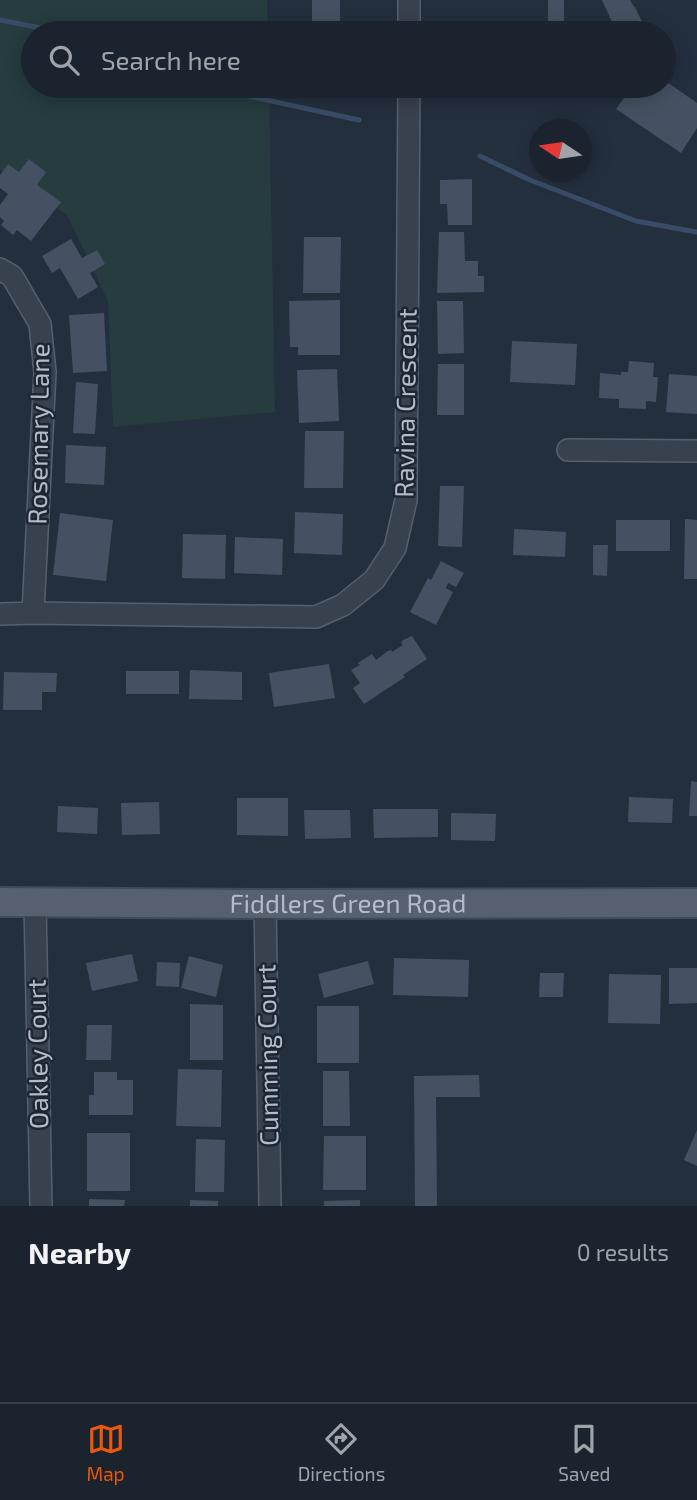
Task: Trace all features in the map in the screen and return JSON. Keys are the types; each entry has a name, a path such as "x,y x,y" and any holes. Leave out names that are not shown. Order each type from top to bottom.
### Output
{"main road":[{"name":"Fiddlers Green Road","path":"0,902 697,903"}],"street":[{"path":"409,0 409,21"},
{"name":"Ravina Crescent","path":"0,614 316,617 344,606 374,580 395,548 407,500 409,98"},
{"name":"Rosemary Lane","path":"0,269 12,276 40,324 45,372 33,613"},
{"path":"568,450 697,451"},
{"name":"Oakley Court","path":"35,902 41,1206"},
{"name":"Cumming Court","path":"265,904 270,1206"}],"green space":[{"path":"0,0 267,0 268,21 21,21 21,98 269,98 275,412 113,427 108,301 67,215 0,170"}],"building":[{"path":"312,0 340,0 340,21 312,21"},
{"path":"548,0 564,0 564,21 548,21"},
{"path":"602,0 630,0 642,21 612,21"},
{"path":"676,88 697,103 697,128 681,153 616,109 624,98 676,98"},
{"path":"29,159 46,172 37,185 61,202 31,241 17,230 13,235 1,225 4,221 0,217 0,205 8,194 0,188 0,175 8,164 19,172"},
{"path":"472,179 472,225 448,225 447,204 440,204 440,180"},
{"path":"439,232 464,232 465,261 478,261 478,276 484,276 484,292 437,293"},
{"path":"304,237 341,237 340,293 303,293"},
{"path":"71,239 82,258 97,250 105,264 90,273 98,287 78,299 60,268 52,273 42,256"},
{"path":"340,300 340,355 298,355 298,347 290,347 289,301"},
{"path":"437,301 463,301 464,353 438,354"},
{"path":"104,313 107,371 73,373 69,315"},
{"path":"512,341 577,344 575,385 510,382"},
{"path":"629,361 654,363 653,377 658,377 656,402 646,401 646,409 619,408 619,399 599,398 600,373 621,375 621,372 628,372"},
{"path":"438,364 464,364 464,415 437,415"},
{"path":"337,369 339,421 299,423 297,370"},
{"path":"669,374 697,376 697,414 666,412"},
{"path":"76,382 98,384 95,434 73,433"},
{"path":"305,431 344,431 343,488 304,488"},
{"path":"66,445 106,447 104,485 65,483"},
{"path":"440,486 464,486 462,547 438,546"},
{"path":"295,512 343,514 342,555 294,553"},
{"path":"60,513 113,520 106,581 53,575"},
{"path":"685,519 697,520 697,579 684,579"},
{"path":"616,520 670,520 670,551 616,551"},
{"path":"514,529 566,532 565,557 513,555"},
{"path":"183,534 226,535 225,579 182,578"},
{"path":"235,537 283,539 282,575 234,573"},
{"path":"593,545 608,545 607,576 593,575"},
{"path":"441,561 464,573 456,587 448,583 446,588 453,592 436,625 410,612 428,578 431,580"},
{"path":"412,636 427,659 364,704 353,688 360,683 351,670 372,654 376,660 388,651 392,652 403,645 403,640"},
{"path":"329,664 335,698 274,707 269,673"},
{"path":"190,670 242,672 242,700 189,699"},
{"path":"126,671 179,671 179,694 126,694"},
{"path":"4,672 57,673 56,692 42,692 42,710 3,710"},
{"path":"691,781 697,782 697,816 689,816"},
{"path":"629,797 673,799 672,823 628,822"},
{"path":"237,798 288,798 288,836 237,835"},
{"path":"159,802 160,834 122,835 121,803"},
{"path":"58,806 98,808 97,834 57,832"},
{"path":"373,809 438,809 438,837 374,838"},
{"path":"304,810 350,810 351,838 305,839"},
{"path":"451,813 496,814 495,841 451,840"},
{"path":"132,954 138,981 92,991 86,963"},
{"path":"189,956 223,965 216,997 181,988"},
{"path":"394,958 469,960 468,997 393,995"},
{"path":"368,961 374,984 324,998 318,974"},
{"path":"157,962 180,963 179,987 156,986"},
{"path":"669,968 697,968 697,1003 669,1004"},
{"path":"540,973 564,973 563,997 539,997"},
{"path":"609,974 661,975 660,1024 608,1023"},
{"path":"190,1004 223,1005 223,1060 190,1060"},
{"path":"317,1006 359,1006 359,1063 317,1063"},
{"path":"87,1025 112,1025 111,1060 86,1060"},
{"path":"178,1069 222,1070 221,1127 176,1126"},
{"path":"323,1071 349,1071 350,1126 323,1126"},
{"path":"94,1072 117,1072 117,1080 133,1080 133,1115 89,1115 89,1095 94,1095"},
{"path":"479,1075 480,1097 436,1097 437,1206 415,1206 414,1076"},
{"path":"697,1130 697,1166 684,1160"},
{"path":"87,1133 130,1133 130,1191 87,1191"},
{"path":"324,1136 366,1136 366,1190 323,1190"},
{"path":"196,1139 225,1140 224,1192 195,1192"},
{"path":"89,1199 125,1200 124,1206 89,1206"},
{"path":"190,1200 218,1201 218,1206 190,1206"},
{"path":"360,1200 360,1206 324,1206 324,1201"}],"waterway":[{"path":"0,20 21,24"},
{"path":"258,98 359,120"},
{"path":"480,156 530,180 636,221 697,232"}]}
